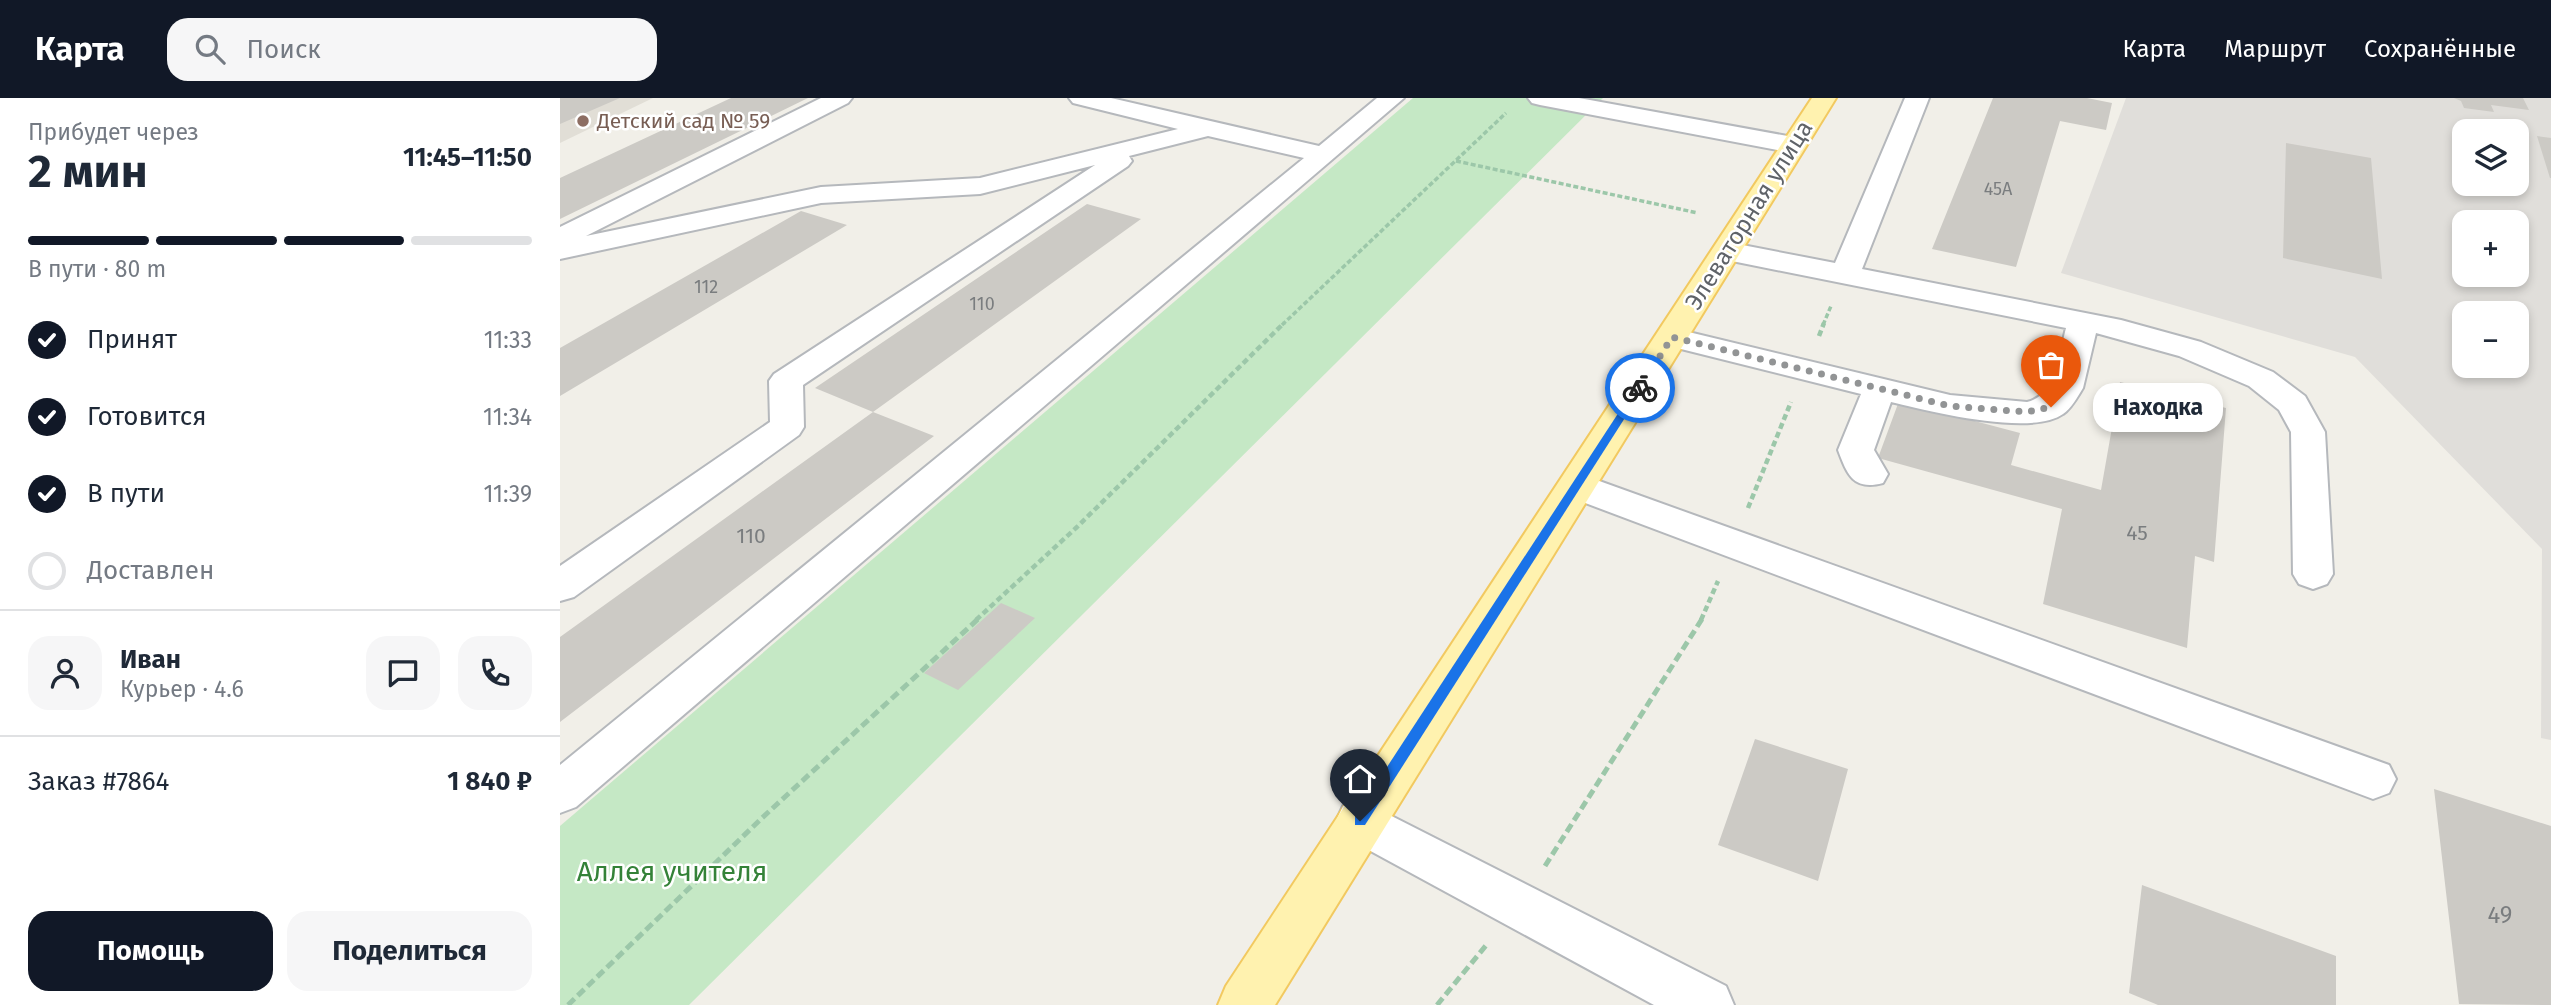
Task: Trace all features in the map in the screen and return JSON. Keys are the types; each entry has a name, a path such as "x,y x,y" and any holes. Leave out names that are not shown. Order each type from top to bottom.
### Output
{"main road":[{"name":"Элеваторная улица","path":"1245,1005 1824,98"}],"lane":[{"path":"560,238 840,98"},
{"path":"1081,98 1325,155"},
{"path":"560,793 1392,98"},
{"path":"1539,98 1793,145"},
{"path":"1844,276 1917,98"},
{"path":"560,250 821,195 980,186 1208,129"},
{"path":"560,586 787,428 786,381 1144,145"},
{"path":"1727,251 2082,321 2190,349 2261,379 2292,404 2308,432 2313,574"},
{"path":"1672,337 1950,406 2027,412 2051,407 2066,388 2082,321"},
{"path":"1870,474 1863,468 1856,450 1880,388"},
{"path":"1577,486 2373,779"},
{"path":"1360,821 1707,1005"}],"path":[{"path":"568,1005 762,818 1077,527 1316,292 1513,107"},
{"path":"1456,161 1698,213"},
{"path":"1437,1005 1520,906 1704,616 1844,276"}],"shaded area":[{"name":"Детский сад № 59","path":"560,98 653,98 560,143"},
{"path":"2126,98 2551,98 2551,740 2541,738 2542,549 2355,357 2061,273"}],"green space":[{"name":"Аллея учителя","path":"1413,98 1603,98 689,1005 560,1005 560,826"}],"building":[{"path":"560,98 620,98 560,124"},
{"path":"731,98 808,98 560,219 560,178"},
{"path":"1993,98 2087,98 2112,103 2106,130 2060,121 2016,267 1932,249"},
{"path":"2454,98 2523,98 2529,110 2491,105 2494,112 2464,108 2461,101"},
{"path":"2537,136 2551,138 2551,178 2550,178"},
{"path":"2286,143 2371,158 2382,279 2283,258"},
{"path":"1087,204 1141,219 873,412 815,388"},
{"path":"801,211 847,225 560,396 560,348"},
{"path":"2120,382 2226,408 2214,562 2195,556 2187,648 2043,604 2062,509 1878,458 1899,401 2020,433 2011,465 2101,490"},
{"path":"873,412 934,436 560,722 560,637"},
{"path":"1001,603 1035,618 958,690 924,673"},
{"path":"1755,739 1848,769 1818,881 1718,845"},
{"path":"2434,789 2551,826 2551,1005 2459,1004"},
{"path":"2142,885 2336,956 2336,1005 2158,1005 2129,993"}],"way so far":[{"path":"1640,388 1672,337 1950,406 2027,412 2051,407"}],"place":[{"name":"Детский сад № 59","path":"583,121"},
{"name":"Находка","path":"2051,407"}],"route":[{"path":"1360,821 1640,388"}]}
